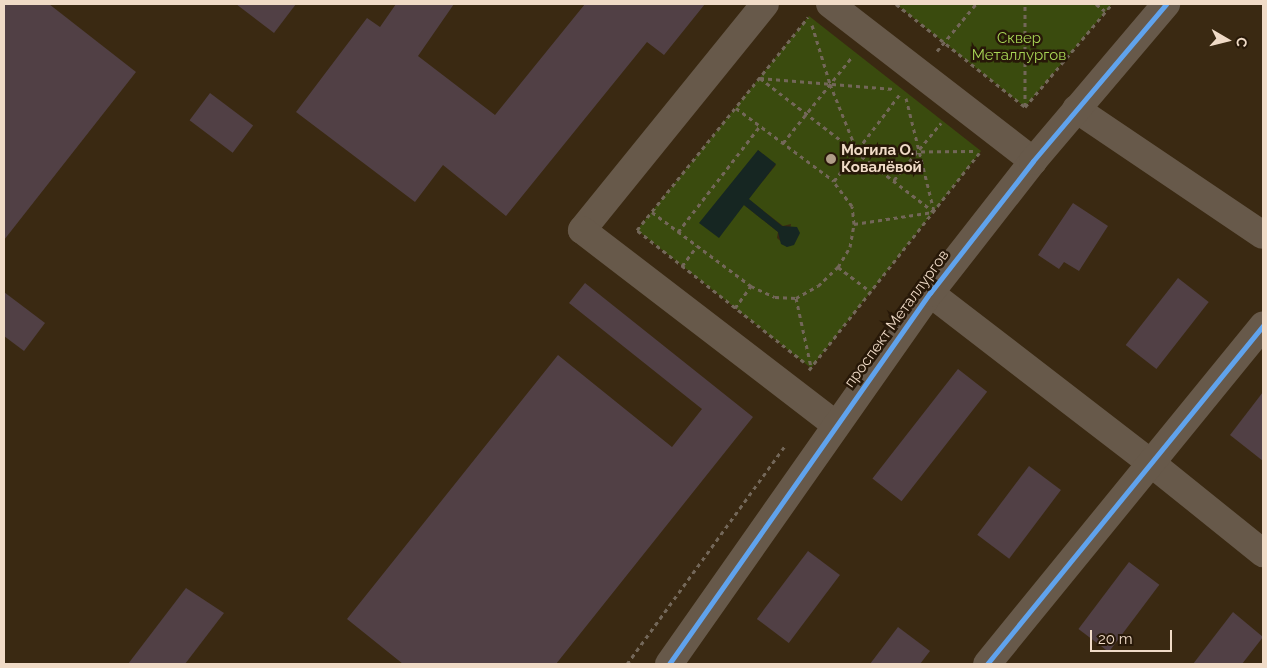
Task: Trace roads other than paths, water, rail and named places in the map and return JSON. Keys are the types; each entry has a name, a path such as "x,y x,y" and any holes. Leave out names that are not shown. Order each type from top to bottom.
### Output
{"street":[{"path":"765,4 582,230 836,425"},
{"name":"проспект Металлургов","path":"669,664 930,293 1033,161 1166,4"},
{"path":"819,14 1033,161"},
{"path":"1076,109 1263,235"},
{"path":"930,293 1151,463 1263,553"},
{"path":"987,664 1263,325"}],"place":[{"name":"Могила О. Ковалёвой","path":"831,159"}],"park label":[{"name":"Сквер Металлургов","path":"1019,46"}]}
